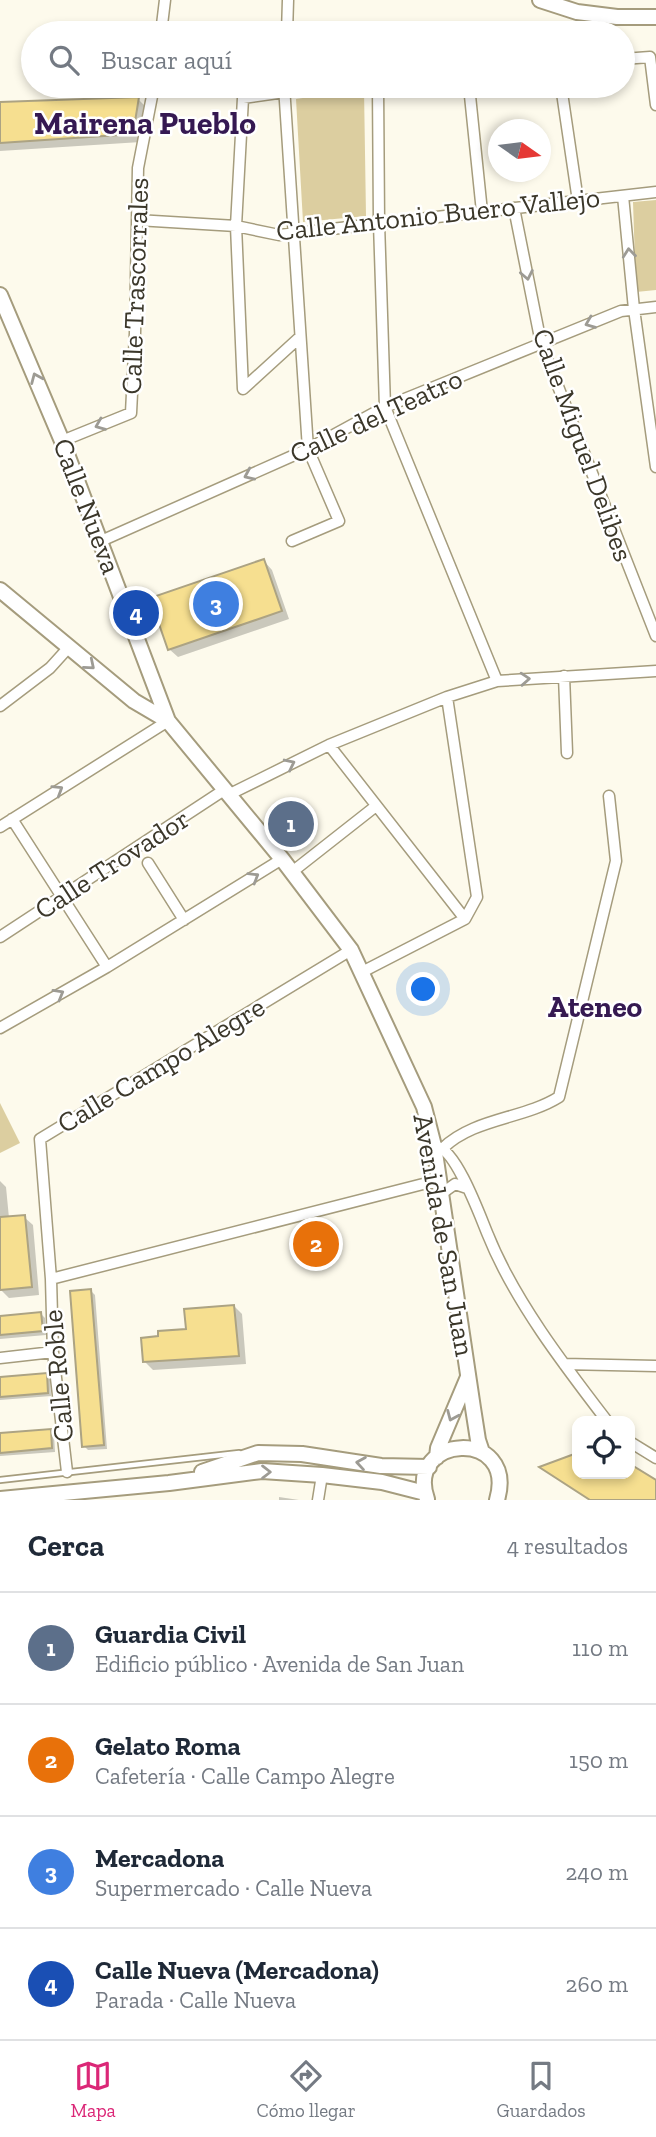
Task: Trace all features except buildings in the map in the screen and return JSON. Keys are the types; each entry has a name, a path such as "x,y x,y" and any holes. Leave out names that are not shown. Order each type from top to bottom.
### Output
{"street":[{"path":"162,21 165,0"},
{"path":"287,21 288,0"},
{"path":"540,0 577,12 617,17 656,17"},
{"path":"635,58 650,57 656,105"},
{"name":"Calle Trascorrales","path":"62,440 131,413 138,167 152,98"},
{"path":"243,98 236,226 243,389 300,337"},
{"path":"285,98 308,449 339,522 292,541"},
{"path":"378,98 385,407 498,681"},
{"path":"470,98 482,212"},
{"path":"563,98 578,201"},
{"name":"Calle Antonio Buero Vallejo","path":"137,220 236,226 279,235 656,192"},
{"path":"623,196 634,309 656,467"},
{"name":"Calle Miguel Delibes","path":"514,208 541,343 656,636"},
{"name":"Calle Nueva","path":"0,295 102,541 168,721"},
{"name":"Calle del Teatro","path":"102,541 308,449 385,407 621,311 656,307"},
{"path":"0,590 134,701 168,721 0,827"},
{"path":"0,706 50,668 69,647"},
{"name":"Calle Trovador","path":"0,937 226,792 329,745 447,697 498,681 656,671"},
{"path":"564,676 567,753"},
{"path":"143,706 148,696 156,690"},
{"path":"362,971 465,919 477,897 447,697"},
{"name":"Avenida de San Juan","path":"168,721 282,859 351,950 424,1107 439,1147 440,1188 472,1408 482,1452 496,1468 502,1496"},
{"path":"329,745 465,919"},
{"path":"603,1416 564,1364 500,1265 452,1157 439,1147 471,1130 543,1107 559,1097 615,861 609,796"},
{"path":"292,872 376,806"},
{"path":"12,819 107,967"},
{"path":"0,1028 107,967 282,859"},
{"path":"148,863 184,920"},
{"name":"Calle Campo Alegre","path":"51,1279 40,1139 351,950"},
{"path":"51,1279 427,1182 440,1188 455,1184 467,1188"},
{"name":"Calle Roble","path":"51,1279 53,1352 67,1472"},
{"path":"0,1358 53,1352"},
{"path":"564,1364 656,1366"},
{"path":"0,1499 262,1471 382,1482 426,1497 425,1475 433,1462 468,1376"},
{"path":"635,1445 656,1458"},
{"path":"174,1482 258,1453 302,1454 381,1466 433,1462 454,1448 464,1447 482,1452"},
{"path":"318,1500 322,1475"}],"lane":[{"path":"0,1480 236,1453 258,1453"}],"shaded area":[{"path":"364,98 366,216 303,222 296,99"},
{"path":"656,200 656,290 636,292 633,202"},
{"path":"0,1103 20,1143 0,1153"}],"place":[{"name":"Mercadona","path":"216,604"},
{"name":"Calle Nueva (Mercadona)","path":"136,613"},
{"name":"Guardia Civil","path":"291,824"},
{"name":"Gelato Roma","path":"316,1244"}],"district":[{"name":"Mairena Pueblo","path":"145,123"},
{"name":"Ateneo","path":"595,1007"}]}
